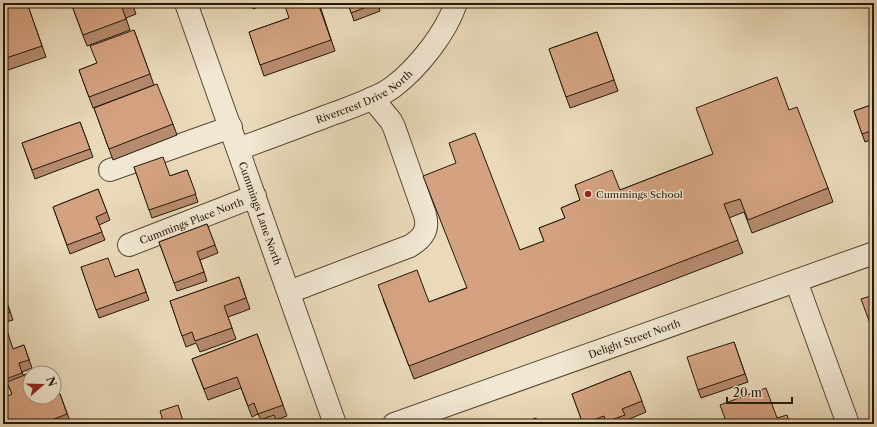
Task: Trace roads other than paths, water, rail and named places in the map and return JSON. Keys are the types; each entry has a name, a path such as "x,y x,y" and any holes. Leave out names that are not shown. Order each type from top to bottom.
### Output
{"street":[{"name":"Cummings Lane North","path":"186,3 335,424"},
{"name":"Rivercrest Drive North","path":"238,149 372,98 392,88 427,54 443,30 456,3"},
{"path":"289,292 410,246 419,241 424,233 427,224 425,215 394,127 391,120 372,98"},
{"path":"110,170 231,127"},
{"name":"Cummings Place North","path":"128,245 255,196"},
{"name":"Delight Street North","path":"394,424 874,253"},
{"path":"796,281 848,424"}],"place":[{"name":"Cummings School","path":"588,194"}]}
